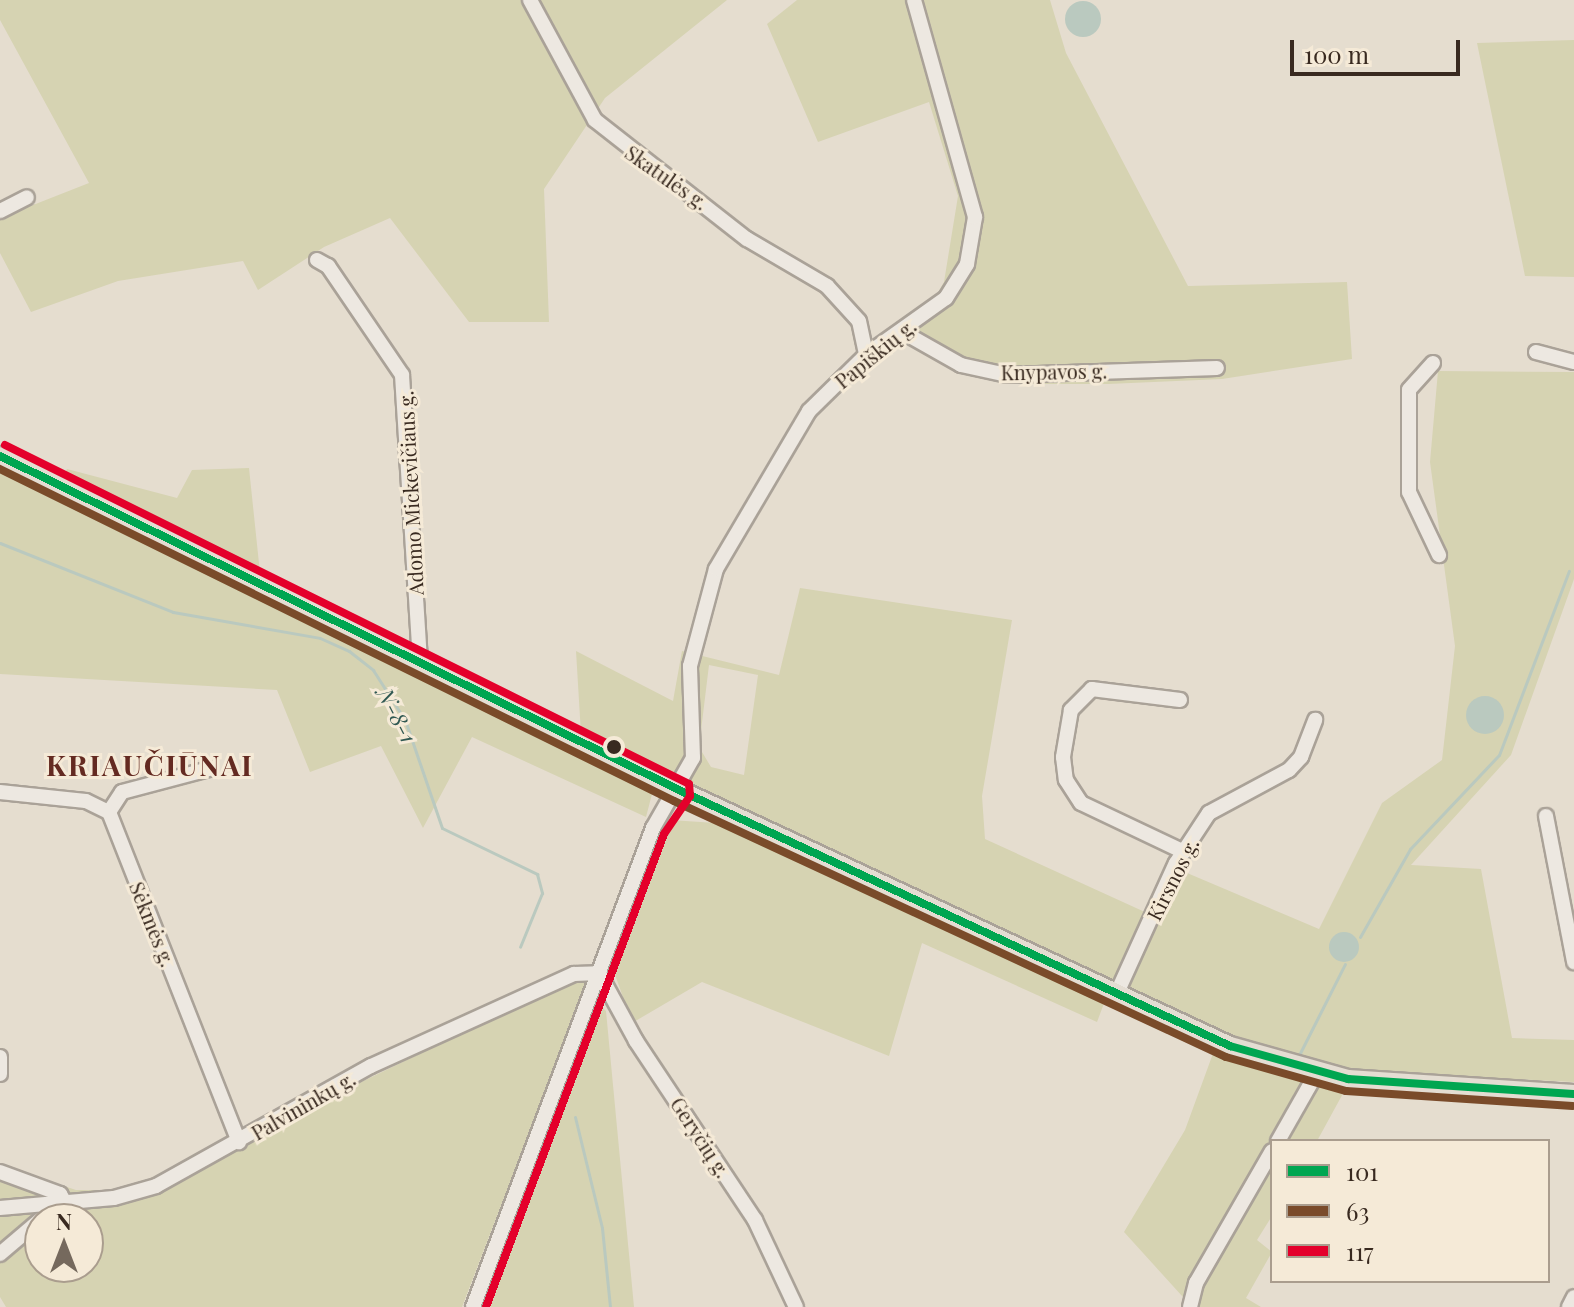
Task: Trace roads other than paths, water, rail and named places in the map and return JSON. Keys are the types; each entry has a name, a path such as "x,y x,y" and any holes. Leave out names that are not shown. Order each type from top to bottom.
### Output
{"main road":[{"path":"0,456 679,790 1116,995 1244,1051 1316,1074 1574,1094"}],"street":[{"name":"Skatulės g.","path":"530,0 595,120 747,239 827,286 859,321 866,355"},
{"name":"Papiškių g.","path":"473,1307 653,828 679,790 696,739 693,647 716,569 809,411 866,355 959,284 975,217 914,0"},
{"path":"0,211 27,197"},
{"name":"Adomo Mickevičiaus g.","path":"317,260 328,266 402,375 420,661"},
{"name":"Knypavos g.","path":"901,331 961,365 1007,375 1217,368"},
{"path":"1536,352 1574,362"},
{"path":"1433,363 1409,390 1409,492 1439,555"},
{"path":"1180,700 1113,687 1084,693 1071,710 1063,757 1066,780 1081,803 1184,852"},
{"name":"Kirsnos g.","path":"1116,995 1184,852 1209,813 1289,770 1301,757 1315,720"},
{"path":"0,792 86,801 109,812 122,792 209,769"},
{"name":"Sėkmės g.","path":"109,812 239,1142"},
{"path":"1546,816 1574,962"},
{"name":"Palvininkų g.","path":"65,1203 156,1186 371,1066 574,974 599,973"},
{"name":"Geryčių g.","path":"599,973 636,1041 755,1220 796,1307"},
{"path":"0,1057 0,1074"},
{"path":"1279,1139 1316,1074"},
{"path":"1190,1307 1196,1283 1270,1154"},
{"path":"0,1172 60,1194 65,1203"},
{"name":"Palvininkų g.","path":"0,1208 24,1212"},
{"path":"0,1254 24,1232"},
{"path":"1569,1307 1574,1297"}],"waterway":[{"name":"N-8-1","path":"0,543 173,612 320,638 349,651 373,670 405,720 442,828 537,874 542,893 520,947"},
{"path":"1360,937 1410,849 1499,755 1569,571"},
{"path":"1298,1057 1345,964"},
{"name":"N-8-1","path":"575,1117 602,1228 610,1307"}],"district":[{"name":"KRIAUČIŪNAI","path":"150,765"}]}
